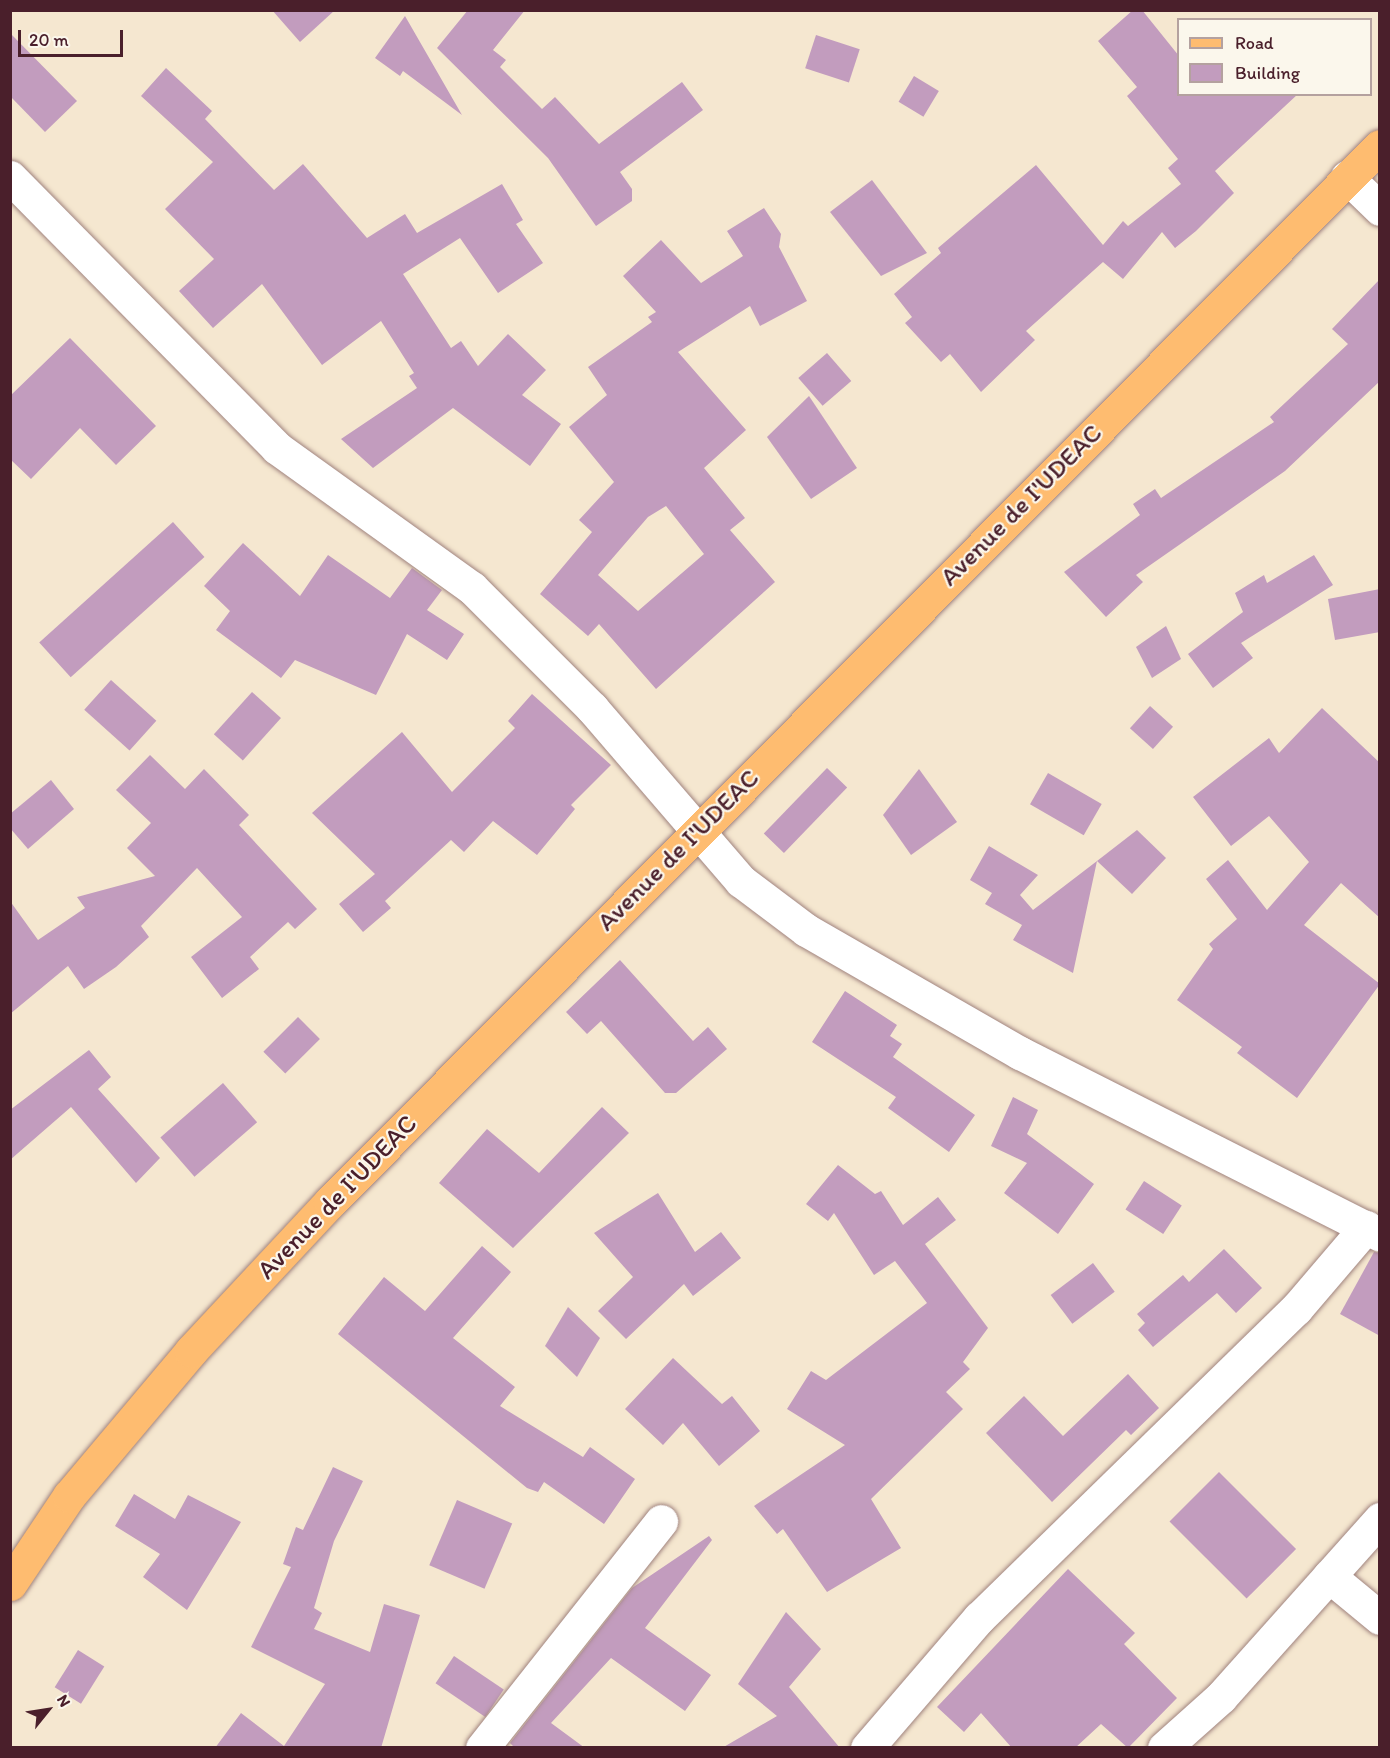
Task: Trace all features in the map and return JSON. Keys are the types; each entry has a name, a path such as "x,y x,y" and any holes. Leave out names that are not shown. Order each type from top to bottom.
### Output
{"main road":[{"name":"Avenue de I'UDEAC","path":"10,1584 69,1496 191,1351 330,1202 696,831 1380,146"}],"street":[{"path":"10,177 277,448 472,588 592,708 741,881 806,930 1020,1053 1373,1231 979,1618 867,1748"},
{"path":"1347,177 1380,208"},
{"path":"1164,1748 1221,1697 1380,1519"},
{"path":"482,1748 661,1521"},
{"path":"1329,1576 1380,1618"}],"building":[{"path":"272,10 335,10 300,42"},
{"path":"468,10 525,10 493,50 506,60 500,67 542,109 555,97 599,144 682,82 703,110 620,172 632,189 632,201 596,226 548,158 437,48"},
{"path":"1133,10 1142,10 1177,54 1177,96 1296,96 1215,171 1234,193 1196,231 1175,248 1162,232 1123,279 1103,262 1026,331 1035,340 981,392 950,354 941,362 905,323 912,317 894,294 941,253 938,248 1036,165 1103,245 1123,221 1128,226 1181,184 1168,168 1178,159 1127,96 1137,87 1098,41"},
{"path":"405,16 462,115 403,71 400,76 375,58"},
{"path":"10,33 77,101 45,132 10,96"},
{"path":"816,35 860,49 849,83 805,68"},
{"path":"166,68 212,111 205,119 274,190 303,164 367,238 405,214 417,233 502,184 523,220 516,224 543,263 498,293 460,238 403,274 451,348 461,341 478,366 508,334 546,370 522,395 561,424 530,466 453,408 373,468 341,439 417,388 409,376 414,373 381,321 322,365 262,284 213,328 179,291 214,259 165,209 213,162 141,96"},
{"path":"914,76 939,91 923,117 899,102"},
{"path":"872,180 927,253 881,276 830,212"},
{"path":"764,208 781,234 779,247 807,301 760,326 750,306 678,352 746,430 704,468 745,518 730,530 775,582 656,689 599,624 588,636 540,594 592,532 579,520 614,482 569,427 607,395 588,367 652,322 648,317 656,312 623,276 661,240 701,283 743,256 727,231","holes":["666,506 704,554 638,611 598,575 648,517"]},
{"path":"1380,279 1380,381 1285,471 1136,575 1143,582 1106,617 1064,572 1140,515 1133,504 1155,489 1161,498 1274,422 1270,417 1348,344 1332,329"},
{"path":"70,338 156,426 116,465 80,428 31,479 10,459 10,396"},
{"path":"827,353 851,381 823,406 798,378"},
{"path":"809,396 857,468 811,499 767,437"},
{"path":"173,522 204,557 71,677 39,642"},
{"path":"243,543 300,596 328,555 390,598 412,568 442,590 427,610 464,634 447,660 407,634 376,695 295,660 281,678 216,630 230,611 204,586"},
{"path":"1314,555 1333,585 1241,643 1253,658 1213,688 1188,654 1243,612 1235,593 1264,575 1267,583"},
{"path":"1380,589 1380,632 1335,640 1328,599"},
{"path":"1166,626 1181,659 1152,678 1136,647"},
{"path":"111,680 156,721 130,751 84,710"},
{"path":"252,692 281,718 243,760 214,734"},
{"path":"532,694 611,765 571,805 575,809 537,855 493,821 464,852 451,840 385,901 391,908 363,932 339,904 375,874 312,813 402,732 452,792 515,728 508,721"},
{"path":"1150,706 1173,727 1153,749 1130,728"},
{"path":"1322,708 1380,763 1380,918 1341,883 1304,925 1380,984 1297,1098 1237,1053 1242,1047 1177,1000 1213,949 1209,944 1237,919 1206,879 1228,860 1267,910 1309,862 1269,816 1231,846 1193,797 1269,738 1279,753"},
{"path":"150,755 185,789 204,769 249,815 239,825 317,909 295,929 288,922 250,957 259,969 222,998 191,957 242,917 197,868 141,926 149,937 116,967 84,989 68,966 10,1014 10,901 38,940 85,908 77,897 155,876 127,848 151,823 116,790"},
{"path":"827,768 847,787 784,853 764,833"},
{"path":"919,769 957,822 911,855 883,815"},
{"path":"1048,773 1102,804 1084,835 1030,804"},
{"path":"51,780 74,809 28,849 10,828 10,814"},
{"path":"1137,830 1166,858 1132,894 1097,861"},
{"path":"989,846 1038,875 1020,895 1033,910 1097,861 1073,973 1013,940 1022,925 985,904 992,893 970,880"},
{"path":"620,960 693,1041 708,1027 727,1049 676,1093 665,1093 601,1021 587,1034 566,1012"},
{"path":"845,991 897,1025 890,1036 902,1044 893,1057 975,1115 949,1152 888,1108 896,1097 812,1042"},
{"path":"298,1017 320,1039 285,1074 263,1052"},
{"path":"89,1050 111,1077 98,1089 160,1158 136,1183 71,1107 10,1160 10,1110"},
{"path":"223,1083 257,1122 194,1177 160,1137"},
{"path":"1013,1097 1038,1110 1027,1134 1094,1184 1058,1234 1004,1193 1027,1163 991,1146"},
{"path":"602,1107 629,1133 513,1248 439,1183 487,1129 539,1173"},
{"path":"838,1165 875,1194 881,1191 903,1225 938,1197 956,1220 925,1244 988,1328 963,1362 970,1369 946,1392 963,1409 871,1499 901,1548 827,1592 783,1529 777,1534 754,1506 845,1445 787,1409 811,1371 826,1380 927,1303 895,1261 874,1275 834,1213 828,1221 806,1204"},
{"path":"1144,1181 1182,1206 1163,1234 1125,1210"},
{"path":"658,1193 695,1252 721,1232 741,1258 693,1296 684,1284 626,1339 598,1311 633,1277 594,1233"},
{"path":"482,1246 511,1272 453,1338 515,1387 500,1406 583,1457 590,1447 635,1479 604,1524 544,1482 538,1492 527,1488 338,1334 384,1277 425,1311"},
{"path":"1224,1249 1262,1288 1236,1313 1217,1293 1153,1347 1138,1330 1145,1323 1137,1314 1183,1275 1189,1282"},
{"path":"1374,1252 1380,1253 1380,1336 1340,1314"},
{"path":"1093,1263 1115,1292 1072,1324 1051,1295"},
{"path":"568,1307 600,1338 577,1377 545,1346"},
{"path":"673,1358 722,1404 732,1396 760,1431 719,1466 683,1423 663,1445 625,1409"},
{"path":"1128,1374 1159,1408 1131,1435 1126,1430 1052,1502 986,1433 1024,1396 1063,1436"},
{"path":"333,1467 363,1481 334,1541 314,1608 322,1613 314,1629 370,1652 384,1604 420,1615 381,1748 215,1748 241,1713 284,1746 325,1684 251,1647 291,1567 283,1564 296,1527 303,1530"},
{"path":"1219,1472 1296,1549 1247,1599 1170,1521"},
{"path":"134,1494 175,1519 188,1495 241,1522 187,1610 143,1577 160,1554 115,1526"},
{"path":"457,1500 512,1523 484,1589 429,1565"},
{"path":"709,1536 712,1540 645,1628 711,1675 685,1711 611,1658 551,1723 585,1748 515,1748 510,1743 632,1588"},
{"path":"1068,1569 1135,1633 1124,1644 1177,1698 1128,1748 1101,1724 1075,1748 1012,1748 981,1713 964,1732 937,1707"},
{"path":"786,1612 821,1649 789,1687 840,1748 722,1748 777,1716 738,1684"},
{"path":"78,1650 104,1666 81,1704 55,1687"},
{"path":"454,1656 504,1690 485,1717 436,1683"}]}
